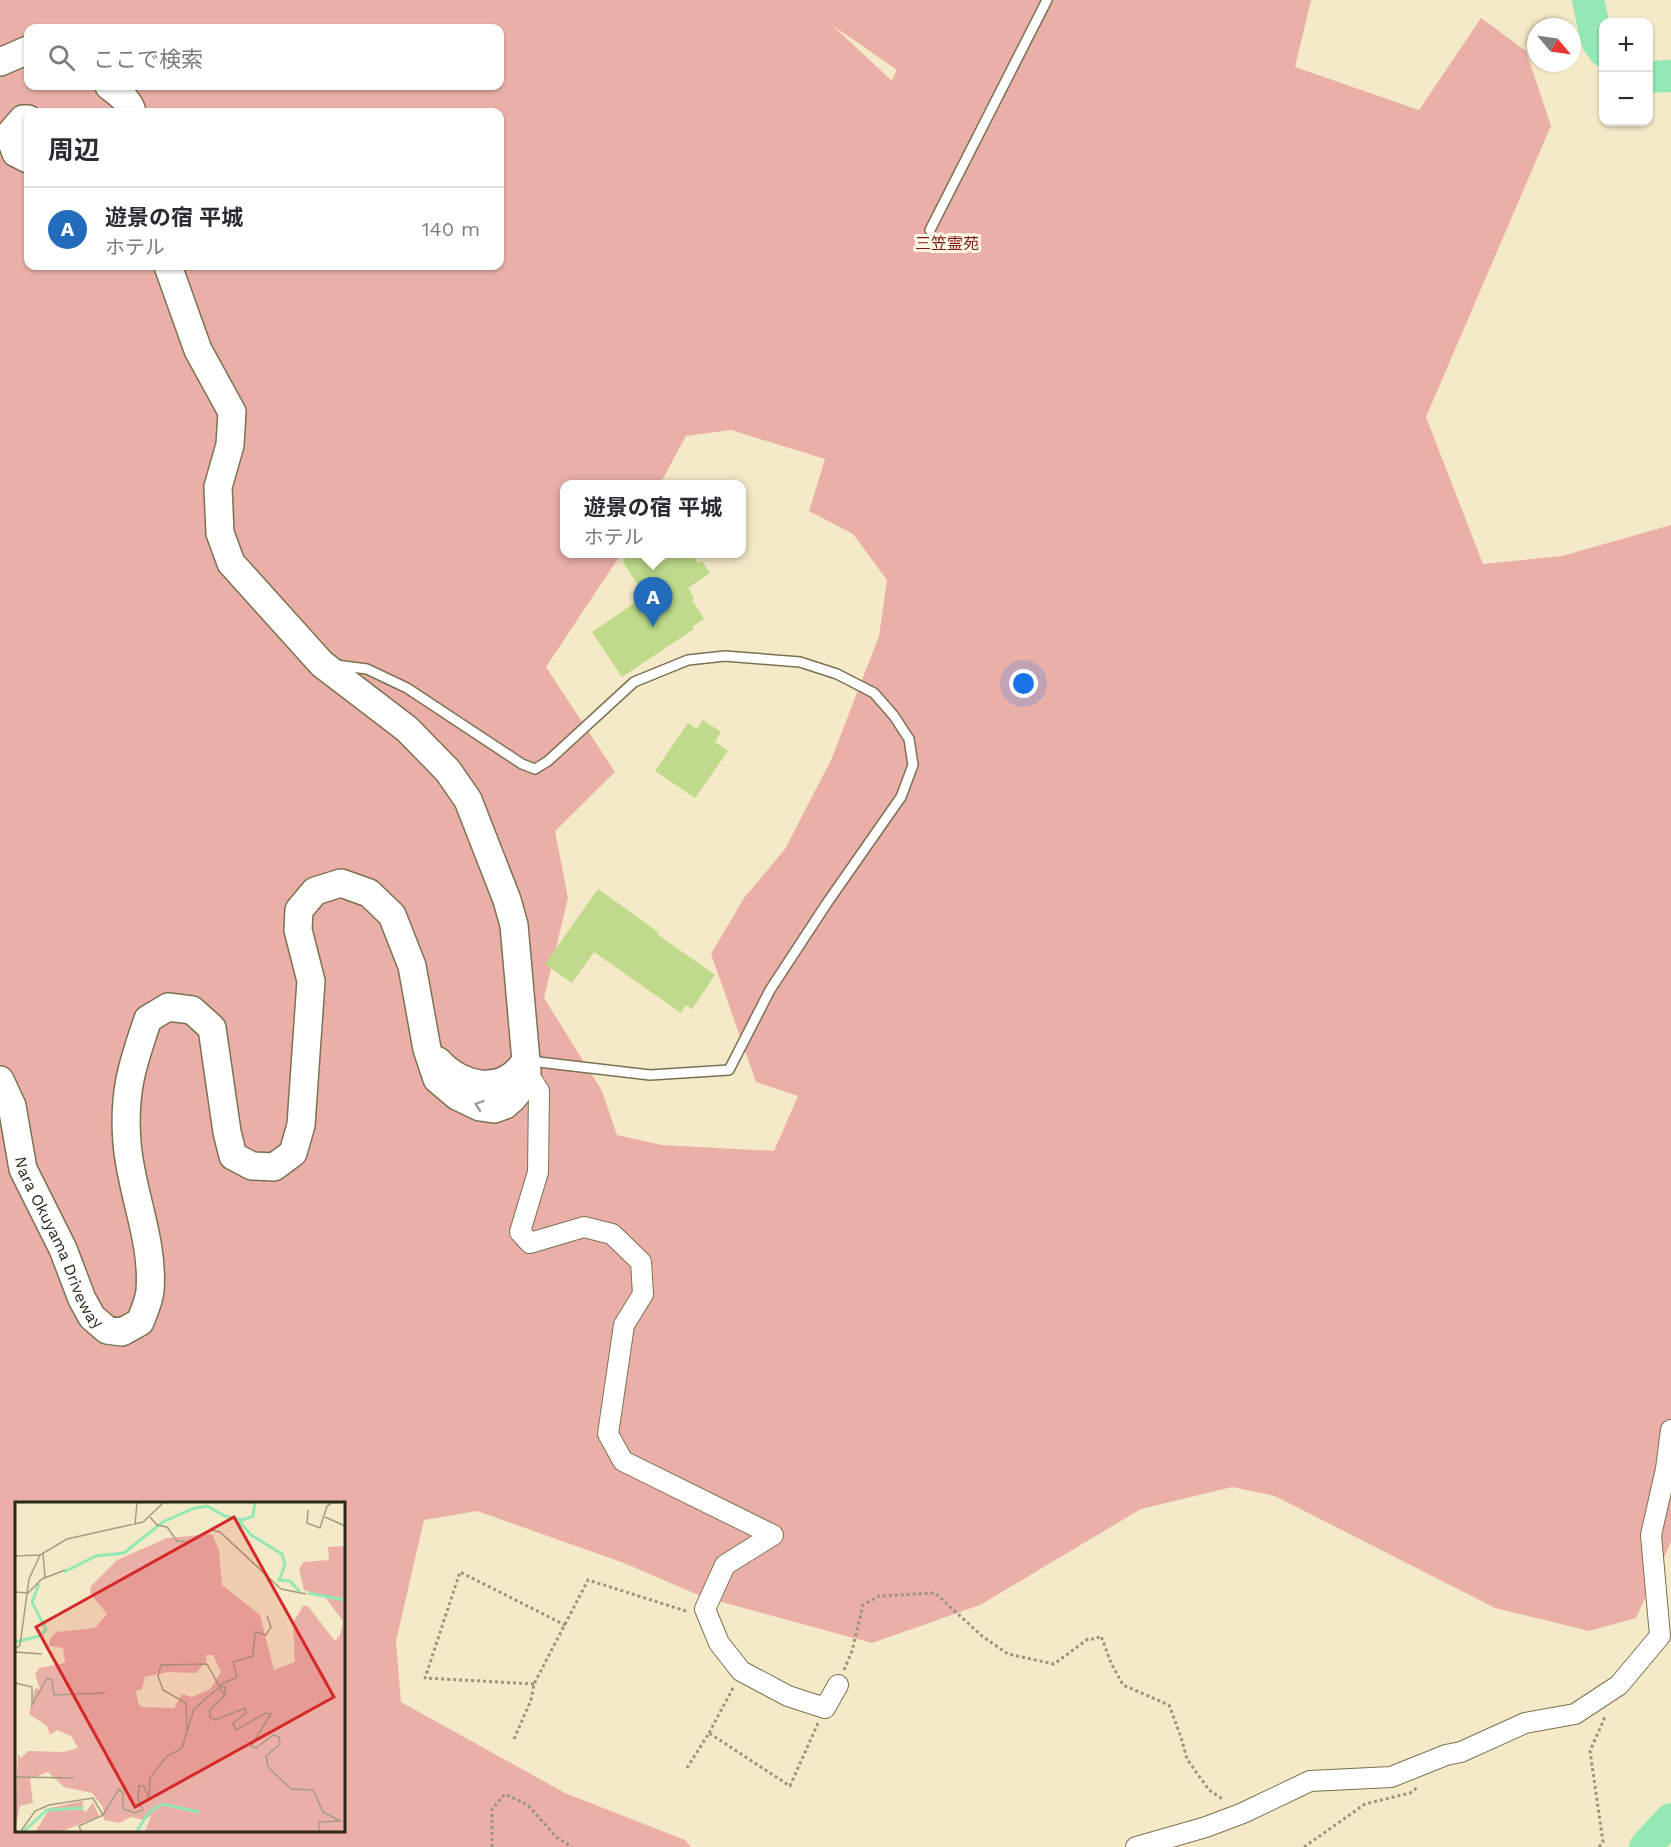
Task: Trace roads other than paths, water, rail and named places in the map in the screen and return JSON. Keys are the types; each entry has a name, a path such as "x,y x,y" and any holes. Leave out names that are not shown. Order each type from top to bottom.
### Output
{"street":[{"path":"0,62 24,52"},
{"path":"115,90 132,108"},
{"path":"24,119 9,135 16,153 24,157"},
{"path":"169,270 198,350 232,412 230,445 218,487 220,533 231,563 322,664 407,729 448,771 468,800 507,900 514,925 526,1066 539,1091 538,1172 520,1232 530,1243 584,1227 612,1234 641,1262 643,1294 624,1325 608,1434 623,1461 773,1535 725,1565 705,1609 719,1643 741,1671 788,1696 825,1708 838,1685"},
{"name":"Nara Okuyama Driveway","path":"0,1080 12,1106 23,1169 63,1249 82,1299 92,1317 107,1330 122,1332 140,1322 150,1294 151,1260 127,1146 125,1105 131,1069 148,1019 168,1007 192,1010 212,1028 227,1132 233,1156 252,1166 274,1167 293,1153 302,1125 311,981 298,930 299,910 315,891 341,883 369,893 392,915 412,966 427,1049 446,1070 455,1076 479,1083 495,1084 514,1077 526,1066"},
{"path":"1136,1847 1206,1827 1243,1813 1310,1780 1391,1777 1446,1755 1461,1752 1525,1723 1575,1714 1619,1685 1660,1636 1651,1535 1666,1469 1671,1430"}],"lane":[{"path":"930,230 1047,0"},
{"path":"322,664 367,669 407,688 522,764 535,769 548,761 634,682 688,660 724,656 800,662 837,674 874,693 894,716 909,739 913,765 901,797 770,990 729,1070 650,1075 526,1066"}],"waterway":[{"path":"1588,0 1599,44"},
{"path":"1653,77 1671,76"},
{"path":"1645,1847 1671,1819"}],"place":[{"name":"遊景の宿 平城","path":"653,627"}],"park label":[{"name":"三笠霊苑","path":"947,243"}]}
